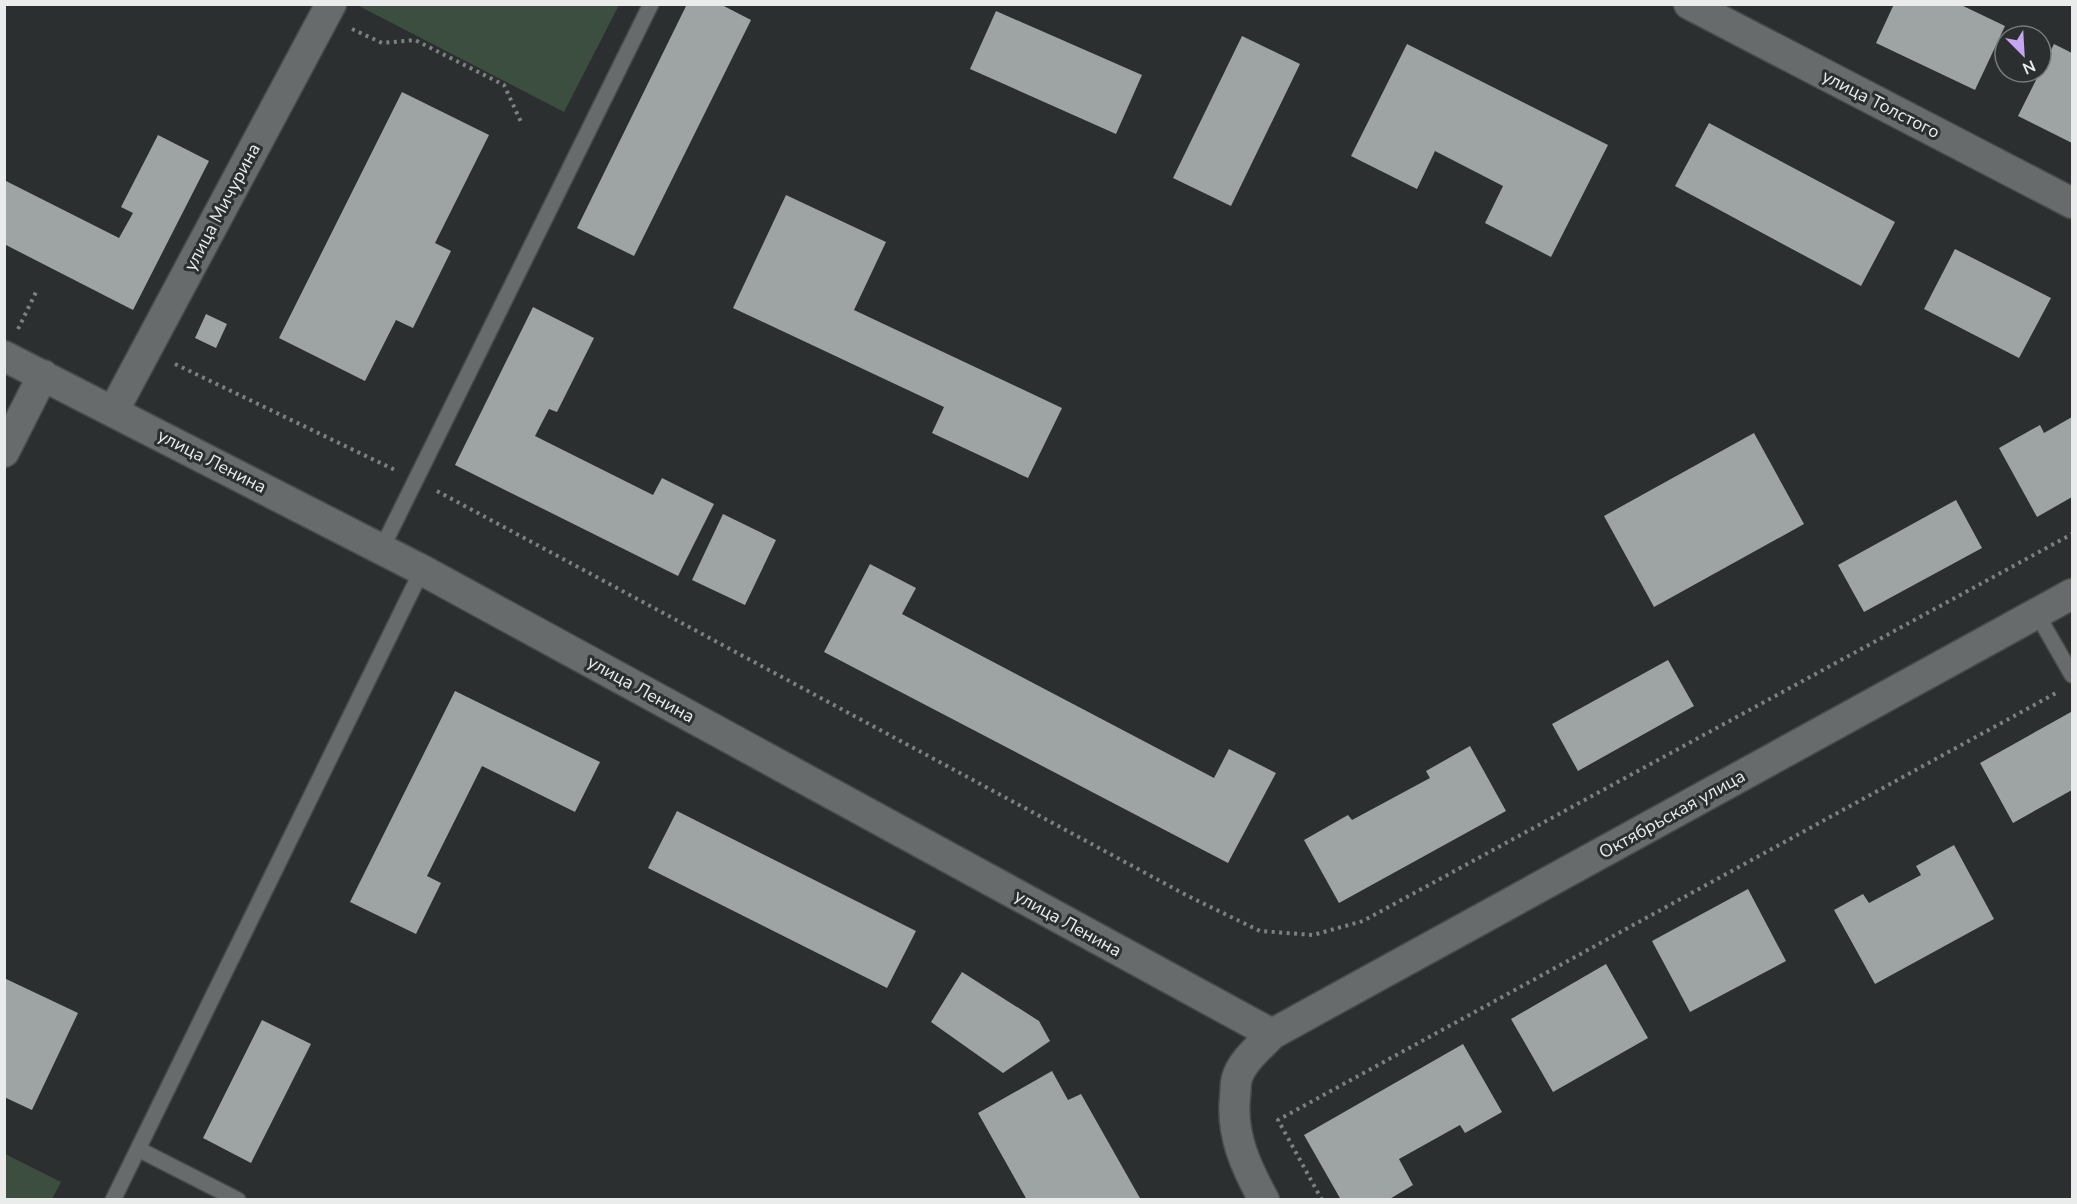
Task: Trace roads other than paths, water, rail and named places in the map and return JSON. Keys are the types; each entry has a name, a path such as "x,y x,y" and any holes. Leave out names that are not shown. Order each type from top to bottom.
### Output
{"street":[{"name":"улица Толстого","path":"1689,4 2073,203"},
{"name":"улица Мичурина","path":"114,410 327,11"},
{"name":"улица Ленина","path":"10,345 42,375 382,548 1272,1034"},
{"path":"4,452 42,375"},
{"name":"Октябрьская улица","path":"1264,1200 1239,1149 1233,1116 1237,1078 1252,1055 1272,1034 2073,594"}],"lane":[{"path":"382,548 651,4"},
{"path":"113,1200 422,570"},
{"path":"2037,614 2073,675"},
{"path":"138,1149 238,1200"}]}
